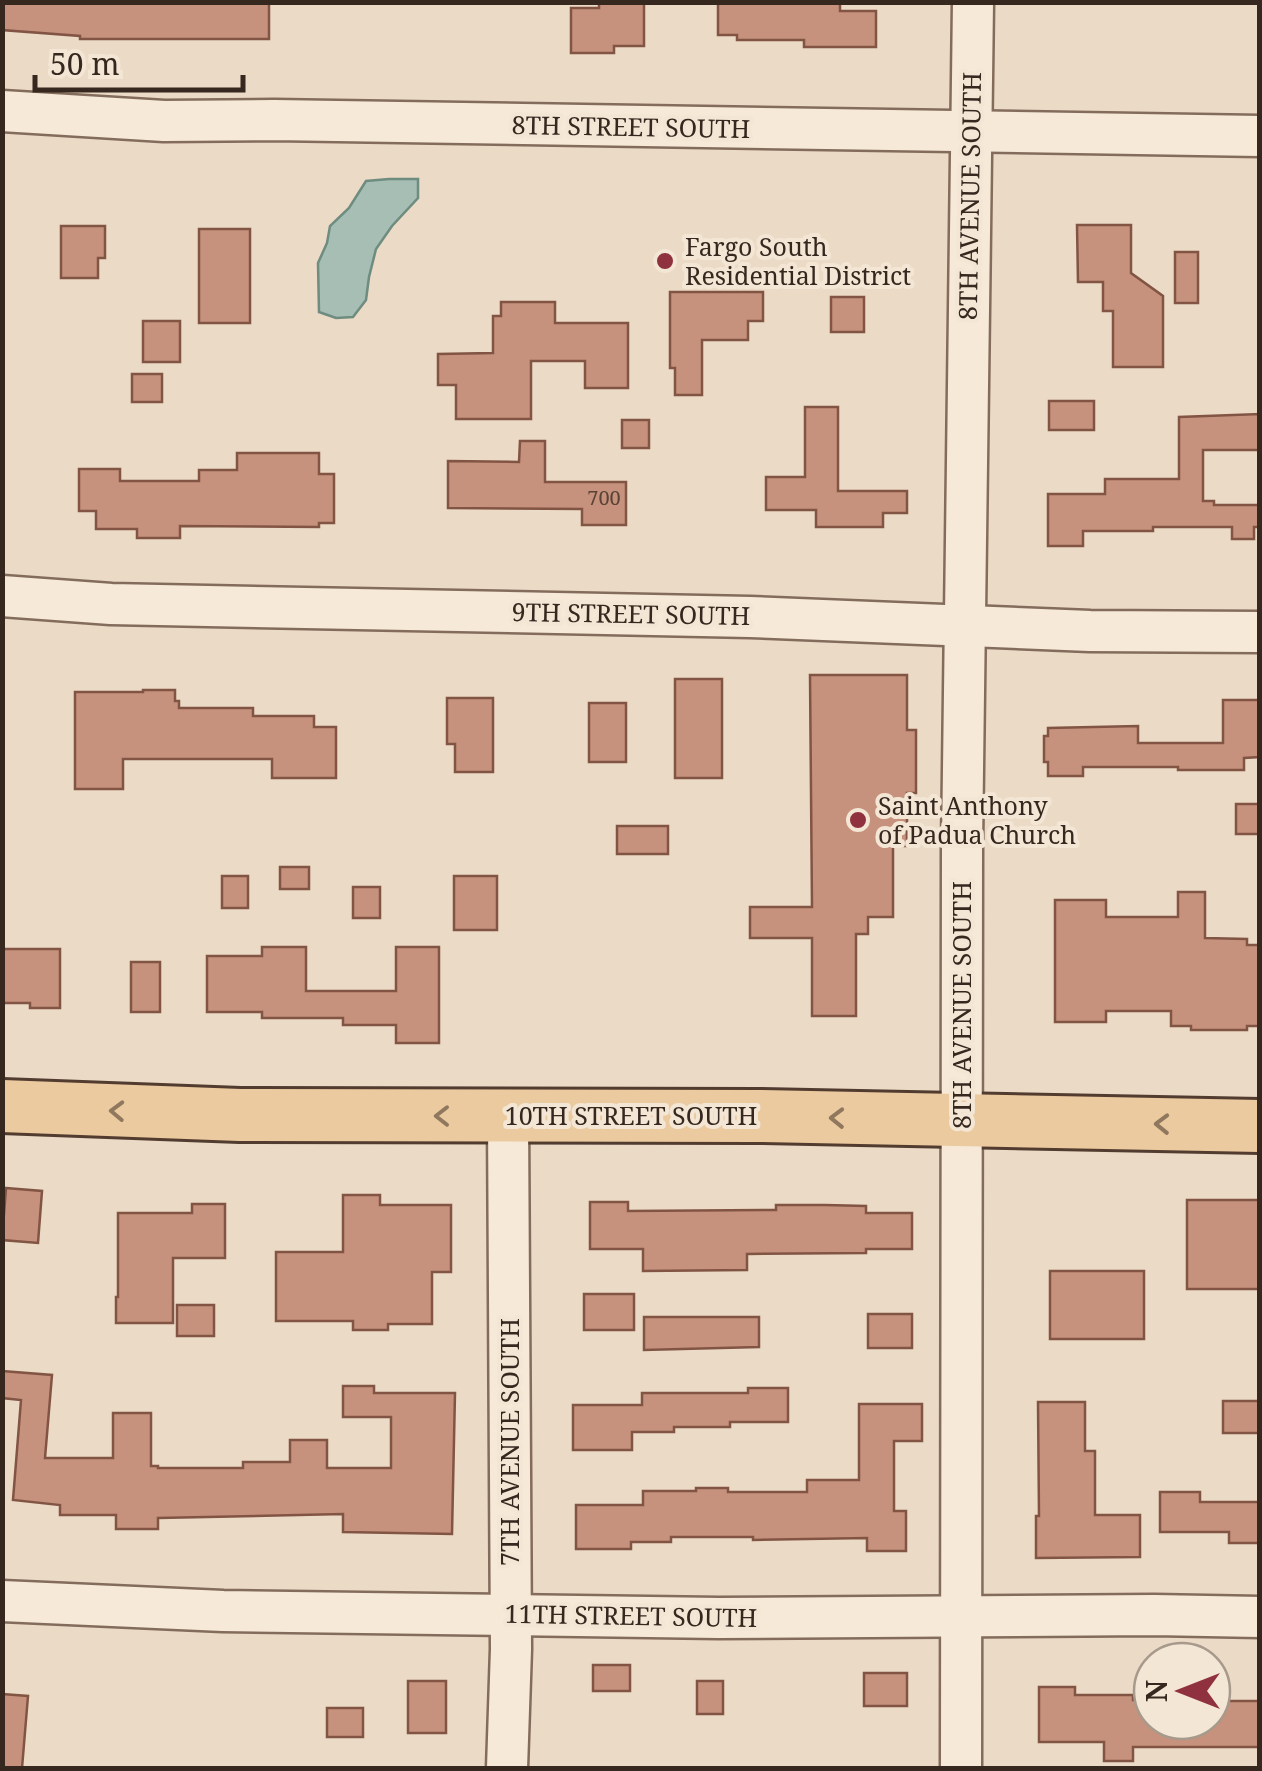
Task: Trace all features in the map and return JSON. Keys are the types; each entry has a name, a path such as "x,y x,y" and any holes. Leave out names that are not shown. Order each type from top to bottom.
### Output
{"main road":[{"name":"10TH STREET SOUTH","path":"2,1106 240,1115 759,1116 1260,1126"}],"street":[{"name":"8TH AVENUE SOUTH","path":"961,1768 965,625 973,2"},
{"name":"8TH STREET SOUTH","path":"2,111 164,121 1260,136"},
{"name":"9TH STREET SOUTH","path":"2,596 110,604 732,616 1090,631 1260,632"},
{"name":"7TH AVENUE SOUTH","path":"508,1116 508,1768"},
{"name":"11TH STREET SOUTH","path":"2,1601 223,1611 719,1618 1260,1617"}],"shaded area":[{"path":"418,179 418,198 376,249 366,300 353,317 336,318 319,312 318,263 330,226 349,208 366,181"}],"building":[{"path":"2,2 269,2 269,39 80,39 2,30"},
{"path":"599,2 644,2 644,46 614,46 614,53 571,53 571,8 599,8"},
{"path":"718,2 840,2 840,11 876,11 876,47 804,47 804,40 737,40 737,35 718,35"},
{"path":"1077,225 1131,225 1131,273 1163,296 1163,367 1113,367 1113,311 1103,311 1103,282 1078,282"},
{"path":"61,226 105,226 105,258 98,258 98,278 61,278"},
{"path":"199,229 250,229 250,323 199,323"},
{"path":"1175,252 1198,252 1198,303 1175,303"},
{"path":"670,292 763,292 763,321 748,321 748,340 702,340 702,395 675,395 675,368 670,368"},
{"path":"831,297 864,297 864,332 831,332"},
{"path":"501,302 555,302 555,323 628,323 628,388 585,388 585,361 531,361 531,419 456,419 456,385 438,385 438,354 493,353 493,316 501,316"},
{"path":"143,321 180,321 180,362 143,362"},
{"path":"132,374 162,374 162,402 132,402"},
{"path":"1049,401 1094,401 1094,430 1049,430"},
{"path":"805,407 838,407 838,491 907,491 907,513 883,513 883,527 816,527 816,510 766,510 766,477 805,477"},
{"path":"1260,414 1260,450 1203,450 1203,501 1214,501 1214,505 1260,505 1260,527 1254,527 1254,539 1232,539 1232,527 1153,527 1153,531 1083,531 1083,546 1048,546 1048,494 1105,494 1105,479 1179,479 1179,417"},
{"path":"622,420 649,420 649,448 622,448"},
{"path":"520,441 545,441 545,482 626,482 626,525 582,525 582,509 448,508 448,461 519,462"},
{"path":"237,453 319,453 319,474 334,474 334,523 319,523 319,527 180,526 180,538 137,538 137,529 96,529 96,511 79,511 79,469 120,469 120,481 199,481 199,470 237,470"},
{"name":"Saint Anthony of Padua Church","path":"810,675 907,675 907,730 916,730 916,793 907,793 907,846 893,846 893,917 868,917 868,934 856,934 856,1016 812,1016 812,938 750,938 750,907 812,907"},
{"path":"675,679 722,679 722,778 675,778"},
{"path":"175,690 179,708 253,708 253,716 314,716 314,727 336,727 336,778 272,778 272,759 123,759 123,789 75,789 75,692"},
{"path":"447,698 493,698 493,772 455,772 455,744 447,744"},
{"path":"1223,700 1260,700 1260,757 1244,758 1244,770 1083,767 1083,776 1048,776 1044,736 1048,736 1048,728 1138,726 1138,743 1223,743"},
{"path":"589,703 626,703 626,762 589,762"},
{"path":"1236,804 1260,804 1260,834 1236,834"},
{"path":"617,826 668,826 668,854 617,854"},
{"path":"280,867 309,867 309,889 280,889"},
{"path":"222,876 248,876 248,908 222,908"},
{"path":"454,876 497,876 497,930 454,930"},
{"path":"353,887 380,887 380,918 353,918"},
{"path":"1178,892 1205,892 1205,938 1247,939 1247,945 1260,945 1260,1026 1247,1026 1247,1030 1191,1030 1191,1026 1171,1026 1171,1011 1106,1011 1106,1022 1055,1022 1055,900 1106,900 1106,917 1178,917"},
{"path":"262,947 306,947 306,991 396,991 396,947 439,947 439,1043 396,1043 396,1025 343,1025 343,1018 262,1018 262,1012 207,1012 207,956 262,956"},
{"path":"2,949 60,949 60,1008 2,1003"},
{"path":"131,962 160,962 160,1012 131,1012"},
{"path":"6,1188 42,1191 38,1243 2,1240"},
{"path":"343,1195 380,1195 380,1205 451,1205 451,1272 432,1272 432,1324 388,1324 388,1330 353,1330 353,1321 276,1321 276,1252 343,1252"},
{"path":"1187,1200 1260,1200 1260,1289 1187,1289"},
{"path":"590,1202 628,1202 628,1211 866,1206 866,1213 912,1213 912,1249 747,1254 747,1270 643,1271 643,1249 590,1249"},
{"path":"192,1204 225,1204 225,1258 173,1258 173,1323 116,1323 118,1213 192,1213"},
{"path":"1050,1271 1144,1271 1144,1339 1050,1339"},
{"path":"584,1294 634,1294 634,1330 584,1330"},
{"path":"177,1305 214,1305 214,1336 177,1336"},
{"path":"868,1314 912,1314 912,1348 868,1348"},
{"path":"644,1317 759,1317 759,1347 644,1350"},
{"path":"2,1371 52,1375 45,1458 113,1458 113,1413 151,1413 151,1466 158,1468 243,1468 243,1462 290,1462 290,1440 327,1440 327,1468 391,1468 391,1417 343,1417 343,1386 374,1386 374,1393 455,1393 452,1534 343,1532 343,1514 158,1518 158,1529 116,1529 116,1515 60,1515 60,1505 13,1500 21,1400 2,1398"},
{"path":"748,1388 788,1388 788,1422 730,1422 730,1427 632,1432 632,1450 573,1450 573,1405 642,1405 642,1393 748,1393"},
{"path":"1223,1401 1260,1401 1260,1433 1223,1433"},
{"path":"1038,1402 1085,1402 1085,1451 1095,1451 1095,1515 1140,1515 1140,1557 1036,1558"},
{"path":"859,1404 922,1404 922,1441 894,1441 894,1511 906,1511 906,1551 867,1551 867,1538 753,1537 671,1537 671,1542 631,1542 631,1549 576,1549 576,1505 643,1505 643,1491 728,1488 728,1492 807,1492 807,1480 859,1480"},
{"path":"1160,1492 1200,1492 1200,1502 1260,1502 1260,1543 1229,1543 1229,1532 1160,1532"},
{"path":"593,1665 630,1665 630,1691 593,1691"},
{"path":"864,1673 907,1673 907,1706 864,1706"},
{"path":"408,1681 446,1681 446,1733 408,1733"},
{"path":"697,1681 723,1681 723,1714 697,1714"},
{"path":"1039,1687 1075,1687 1075,1695 1132,1695 1132,1741 1232,1741 1232,1701 1260,1701 1260,1747 1133,1747 1133,1761 1104,1761 1104,1742 1039,1742"},
{"path":"2,1694 28,1696 22,1768 2,1768"},
{"path":"327,1708 363,1708 363,1737 327,1737"}],"place":[{"name":"Fargo South Residential District","path":"665,261"},
{"name":"Saint Anthony of Padua Church","path":"858,820"}]}
